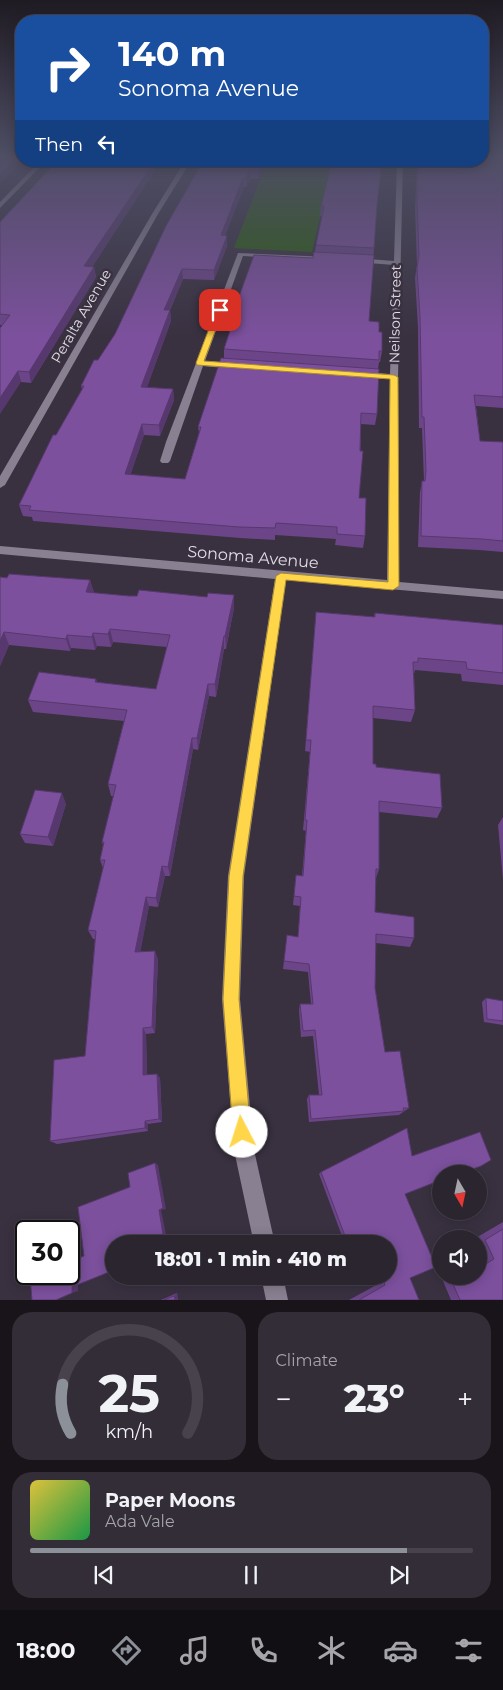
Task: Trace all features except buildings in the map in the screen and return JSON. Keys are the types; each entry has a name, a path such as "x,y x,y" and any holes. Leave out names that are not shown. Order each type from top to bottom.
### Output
{"street":[{"name":"Peralta Avenue","path":"0,485 154,217"},
{"name":"Neilson Street","path":"393,586 394,377 398,217"},
{"path":"165,461 240,254 338,259"},
{"path":"348,260 396,263"},
{"path":"199,363 248,367"},
{"path":"355,374 394,377"},
{"name":"Sonoma Avenue","path":"0,550 503,595"},
{"path":"263,1235 244,1150 231,999 236,876 281,576"},
{"path":"274,1285 277,1300"}],"green space":[{"path":"246,217 320,217 312,252 234,248"}],"route":[{"path":"220,310 199,363 394,377 393,586 281,576 236,876 231,999 242,1132"}]}
